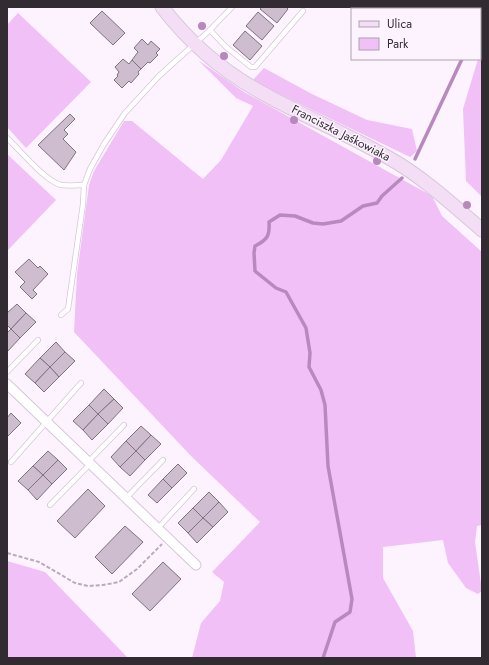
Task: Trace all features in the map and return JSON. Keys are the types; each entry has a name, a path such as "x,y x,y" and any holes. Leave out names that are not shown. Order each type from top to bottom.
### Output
{"street":[{"name":"Franciszka Jaśkowiaka","path":"162,7 194,44 222,67 257,90 372,148 407,168 436,190 482,230"},
{"path":"7,384 196,565"}],"lane":[{"path":"61,315 68,309 83,204 84,185 90,168 125,113 159,76 210,30 232,7"},
{"path":"210,30 238,57 251,67 256,67 303,11"},
{"path":"7,138 53,182 62,185 84,185"},
{"path":"7,372 38,340"},
{"path":"11,462 81,383"},
{"path":"50,505 124,425"},
{"path":"126,498 163,460"},
{"path":"158,528 194,489"}],"path":[{"path":"7,553 39,562 75,583 88,586 103,585 119,582 137,569 168,538"}],"green space":[{"path":"18,13 91,82 26,148 7,127 7,25"},
{"path":"482,45 482,197 466,181 463,109 478,60 481,60"},
{"path":"198,60 244,92 432,196 442,216 482,252 482,525 477,526 475,542 482,591 478,594 466,588 448,563 443,540 383,547 383,578 413,631 416,658 192,658 201,623 220,601 224,582 212,572 260,522 192,457 74,332 77,274 89,185 94,171 124,121 132,121 203,179 221,160 253,106 236,98"},
{"path":"264,68 312,94 367,120 412,129 417,151 410,157 252,81"},
{"path":"7,154 56,200 7,251"},
{"path":"7,561 45,572 128,658 7,658"}],"building":[{"path":"262,7 286,7 288,9 277,23 260,9"},
{"path":"102,11 125,33 113,45 90,23"},
{"path":"258,12 274,26 262,40 246,26"},
{"path":"245,31 262,46 250,60 233,45"},
{"path":"142,39 148,45 151,41 160,49 156,53 158,55 141,69 132,60 138,52 134,48"},
{"path":"123,59 129,64 132,60 141,69 138,72 139,74 131,83 129,81 122,88 114,80 118,76 117,75 119,72 115,67"},
{"path":"70,114 75,119 64,130 68,134 63,139 76,152 64,170 38,145"},
{"path":"29,259 38,268 40,266 48,274 33,290 37,294 32,299 20,287 25,282 15,272"},
{"path":"17,304 26,313 11,329 7,325 7,313"},
{"path":"26,313 36,322 20,338 11,329"},
{"path":"11,329 20,338 7,352 7,333"},
{"path":"56,342 65,352 50,367 40,358"},
{"path":"65,352 75,361 59,377 50,367"},
{"path":"40,358 50,367 35,383 25,374"},
{"path":"50,367 59,377 44,392 35,383"},
{"path":"104,389 114,399 98,414 89,405"},
{"path":"114,399 123,408 108,424 98,414"},
{"path":"89,405 98,414 83,430 73,421"},
{"path":"11,413 21,423 7,437 7,418"},
{"path":"98,414 108,424 92,440 83,430"},
{"path":"141,426 151,435 136,451 126,441"},
{"path":"151,435 161,444 145,460 136,451"},
{"path":"126,441 136,451 120,467 111,457"},
{"path":"48,451 58,460 43,475 33,466"},
{"path":"136,451 145,460 130,476 120,467"},
{"path":"58,460 67,469 52,484 43,475"},
{"path":"178,464 187,473 172,488 163,479"},
{"path":"33,466 43,475 28,490 18,481"},
{"path":"43,475 52,484 37,500 28,490"},
{"path":"163,479 172,488 157,503 148,495"},
{"path":"88,489 105,506 75,538 57,521"},
{"path":"209,492 219,502 203,518 193,508"},
{"path":"219,502 228,512 213,527 203,518"},
{"path":"193,508 203,518 188,533 178,523"},
{"path":"203,518 213,527 197,543 188,533"},
{"path":"125,526 143,542 112,574 95,557"},
{"path":"163,562 181,579 150,611 132,594"}],"waterway":[{"path":"415,159 462,60"},
{"path":"323,658 335,622 350,612 352,599 328,466 325,405 321,390 309,367 310,353 306,328 286,292 276,288 255,271 255,246 267,237 269,222 280,215 295,216 313,223 323,224 341,221 363,206 377,203 382,196 402,178"}]}
